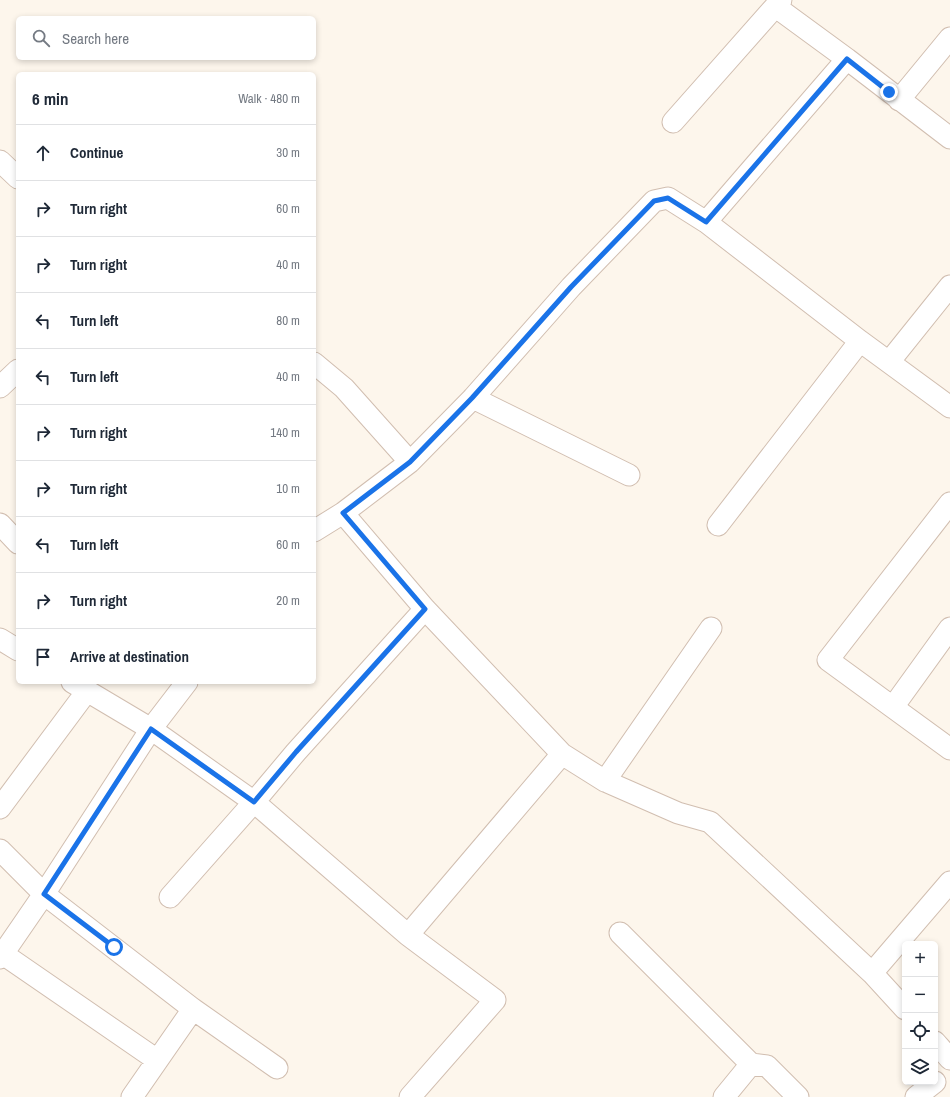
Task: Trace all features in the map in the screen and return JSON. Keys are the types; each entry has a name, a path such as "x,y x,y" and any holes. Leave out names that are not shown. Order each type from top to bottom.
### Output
{"street":[{"path":"673,122 779,3 847,59 950,138"},
{"path":"899,100 950,38"},
{"path":"706,222 847,59"},
{"path":"316,530 343,513 410,462 472,398 571,287 654,201 668,198 706,222 860,341 949,405"},
{"path":"889,362 950,286"},
{"path":"718,525 860,341"},
{"path":"316,365 344,388 410,462"},
{"path":"0,388 16,372"},
{"path":"472,398 629,475"},
{"path":"950,503 828,660 950,749"},
{"path":"343,513 425,609 562,754 605,782 678,813 710,822 872,973 902,1006"},
{"path":"0,524 16,541"},
{"path":"170,897 296,752 425,609"},
{"path":"605,782 711,628"},
{"path":"893,707 950,628"},
{"path":"0,639 16,649"},
{"path":"157,1060 1,956 44,894 151,729 185,684"},
{"path":"0,808 79,686 151,729 254,802 408,935 495,1000 410,1097"},
{"path":"408,935 562,754"},
{"path":"0,850 44,894 193,1009 277,1068"},
{"path":"872,973 950,882"},
{"path":"620,933 751,1064 767,1066 798,1097"},
{"path":"132,1097 193,1009"},
{"path":"938,1045 950,1059"},
{"path":"724,1097 751,1064"},
{"path":"938,1080 950,1070"},
{"path":"916,1097 931,1085"}],"route":[{"path":"114,947 44,894 151,729 254,802 296,752 425,609 343,513 410,462 472,398 571,287 654,201 668,198 706,222 847,59 889,92"}]}
